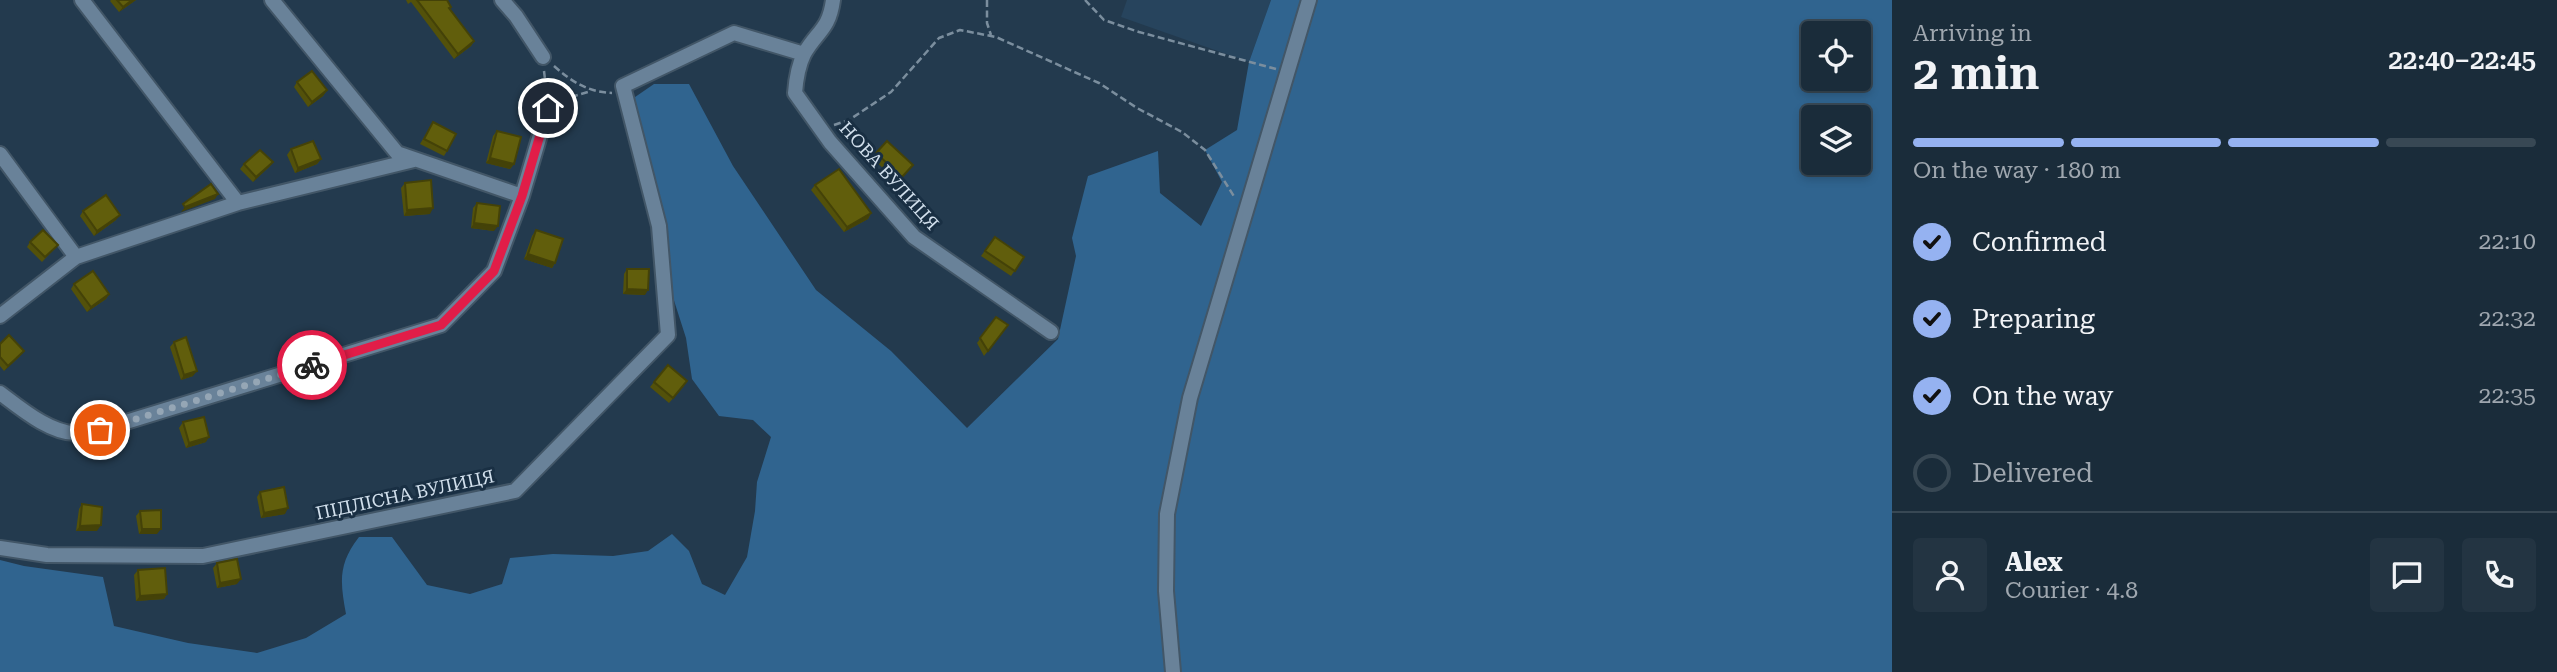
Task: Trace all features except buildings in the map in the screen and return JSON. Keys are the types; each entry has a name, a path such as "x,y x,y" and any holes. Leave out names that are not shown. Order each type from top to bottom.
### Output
{"street":[{"path":"82,0 238,203"},
{"path":"272,0 397,153 522,196"},
{"path":"502,0 543,57"},
{"name":"НОВА ВУЛИЦЯ","path":"833,0 830,19 804,54 794,93 820,129 914,237 1051,332"},
{"path":"1173,672 1166,591 1167,514 1190,398 1309,0"},
{"path":"623,86 734,33 804,54"},
{"name":"ПІДЛІСНА ВУЛИЦЯ","path":"0,548 47,555 203,556 515,492 668,335 659,226 623,86"},
{"path":"0,393 49,426 75,434 100,430 441,325 494,271 522,196 548,108"},
{"path":"0,154 76,257"},
{"path":"0,316 76,257 238,203 414,160"}],"path":[{"path":"987,0 987,23 991,36"},
{"path":"1085,0 1104,20 1287,72"},
{"path":"820,129 849,120 891,92 939,38 960,30 991,36 1099,83 1137,108 1182,132 1205,150 1245,214"},
{"path":"543,57 570,80 591,91"},
{"path":"543,57 548,108 575,95 591,91 612,93 623,86"}],"shaded area":[{"path":"1127,0 1271,0 1249,62 1121,17"},
{"path":"1271,0 1892,0 1892,672 0,672 0,560 103,577 114,626 188,643 257,653 306,638 346,614 342,574 347,556 359,537 392,537 427,585 470,594 502,584 510,558 553,554 613,556 648,551 672,534 689,551 702,584 725,595 747,557 757,482 771,437 753,420 719,416 692,379 686,338 670,288 622,106 654,84 689,84 733,166 816,290 891,351 967,428 1058,339 1076,256 1072,238 1088,176 1158,151 1160,193 1201,226 1222,182 1205,150 1237,130 1249,62"}],"way so far":[{"path":"100,430 312,365"}],"route":[{"path":"312,365 441,325 494,271 522,196 548,108"}]}
